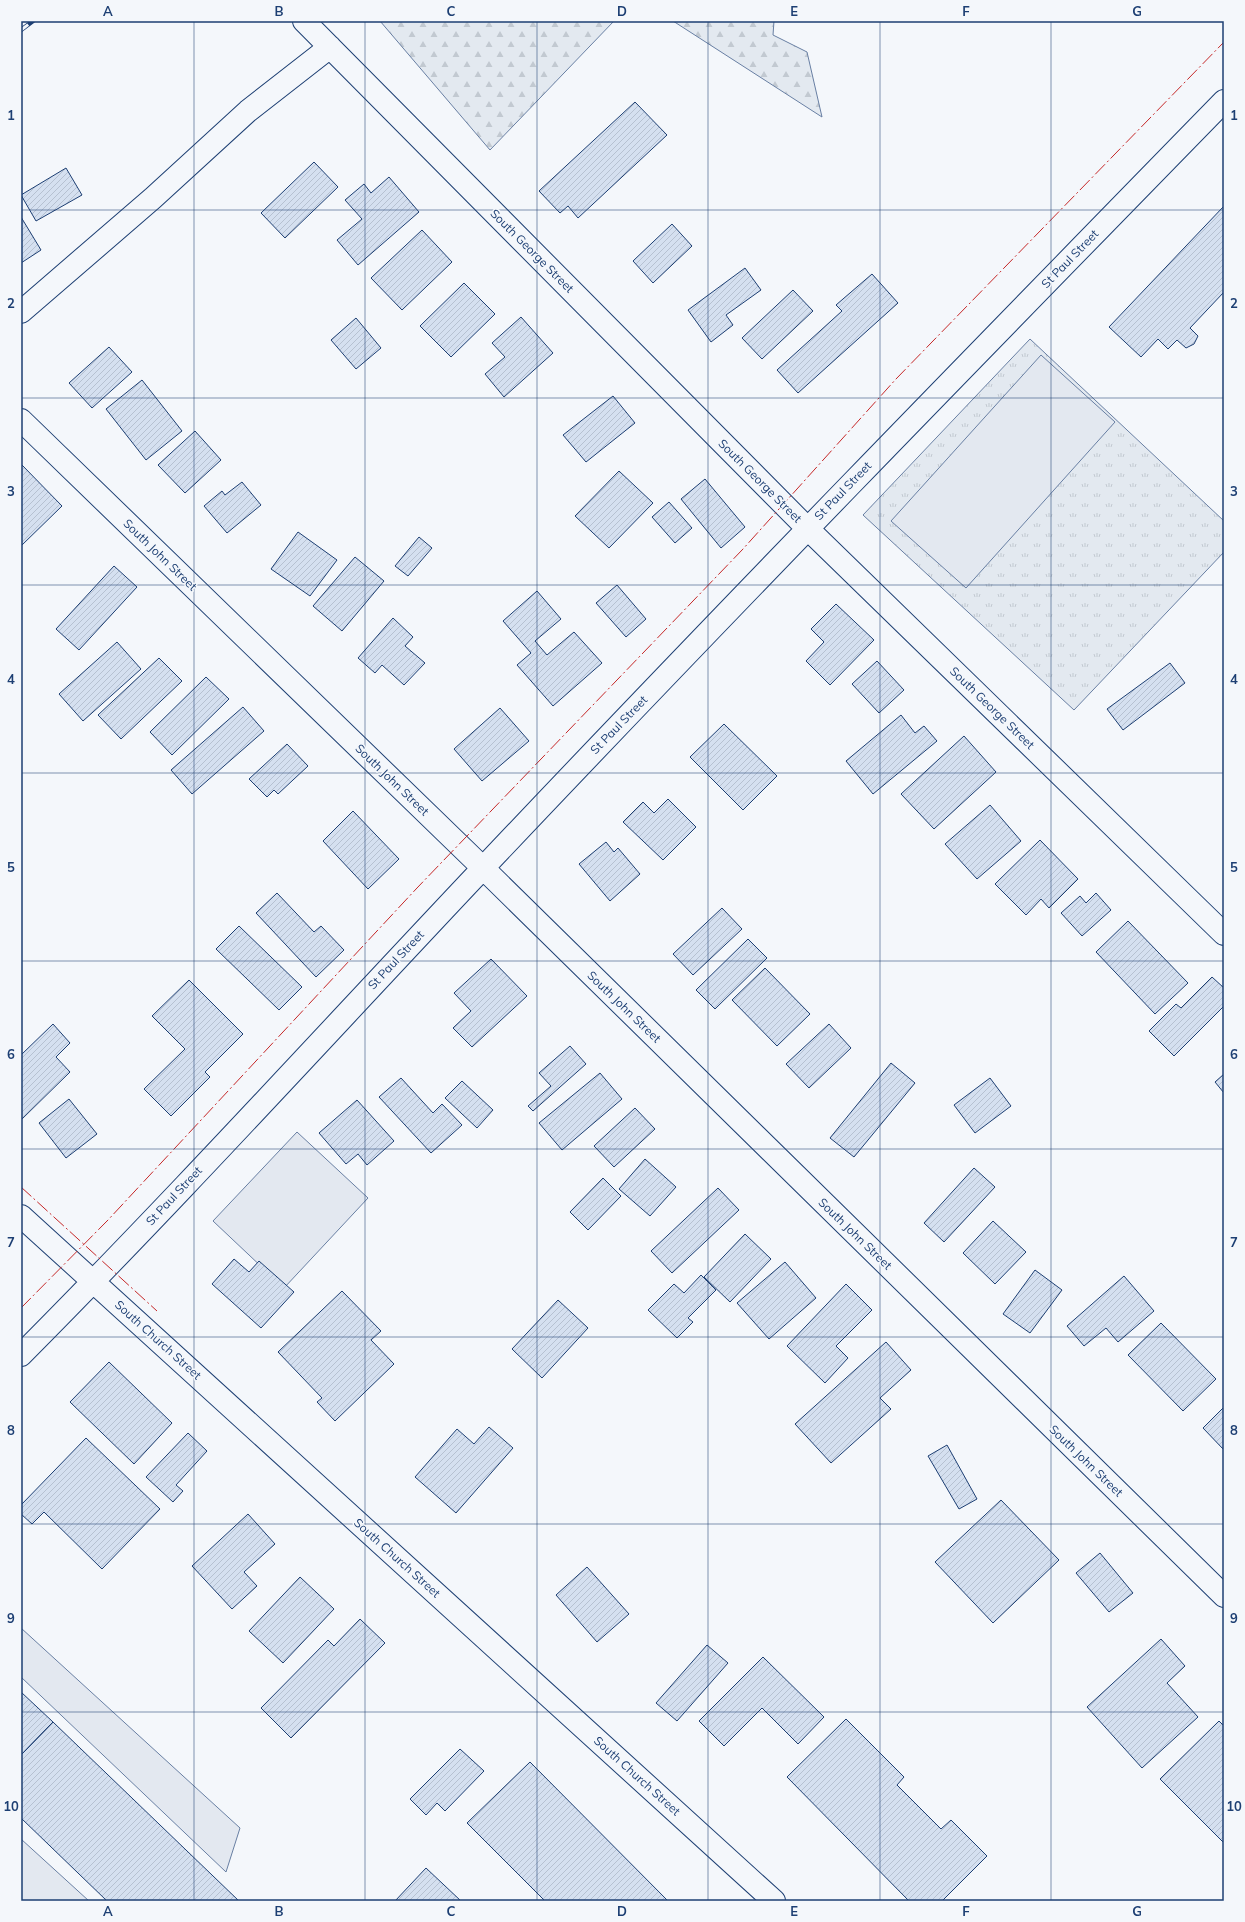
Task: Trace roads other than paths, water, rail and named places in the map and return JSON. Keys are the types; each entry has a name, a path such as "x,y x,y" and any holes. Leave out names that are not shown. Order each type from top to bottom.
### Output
{"street":[{"name":"South George Street","path":"304,21 807,528 1224,934"},
{"path":"21,312 153,198 248,111 330,47"},
{"name":"St Paul Street","path":"21,1355 94,1282 483,868 807,528 1224,101"},
{"name":"South John Street","path":"21,420 483,868 1224,1596"},
{"name":"South Church Street","path":"21,1216 774,1901"}],"railway":[{"path":"21,30 33,21"}]}
